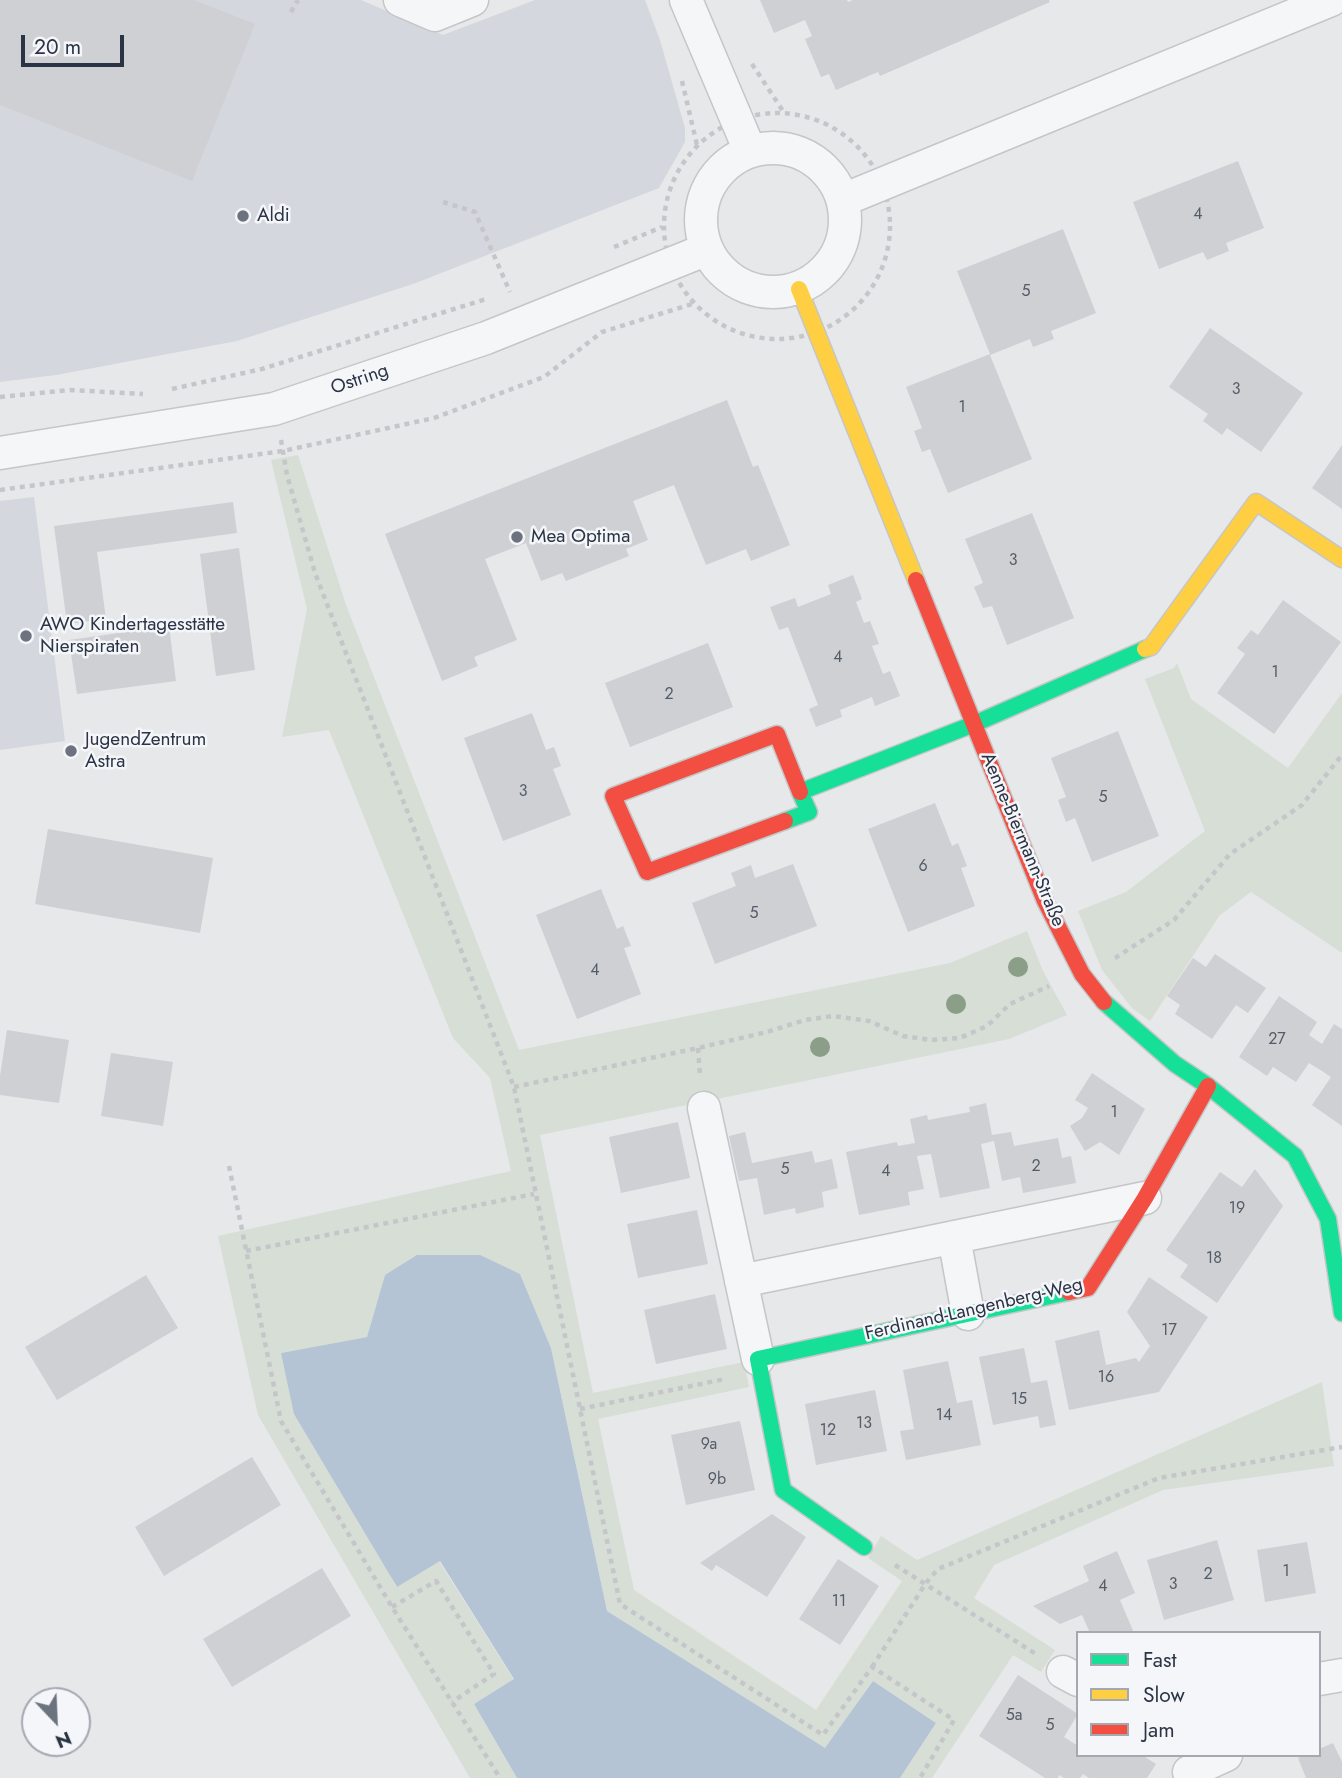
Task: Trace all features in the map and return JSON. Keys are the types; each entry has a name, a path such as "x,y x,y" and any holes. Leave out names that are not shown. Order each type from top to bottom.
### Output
{"street":[{"path":"400,0 435,15 472,0"},
{"path":"686,0 750,151"},
{"path":"843,200 1331,0"},
{"path":"780,148 807,156 830,174 843,200 846,227 839,253 822,275 799,289 762,293 728,279 705,250 699,220 705,190 724,165 750,151 780,148"},
{"name":"Ostring","path":"0,453 274,409 486,338 705,250"},
{"name":"Aenne-Biermann-Straße","path":"799,289 1045,901 1082,974 1107,1006 1175,1064 1209,1086 1296,1156 1328,1219 1342,1313"},
{"path":"800,792 974,724 1151,647 1256,502 1342,559"},
{"path":"777,734 800,792 809,812 647,872 613,796 777,734"},
{"name":"Ferdinand-Langenberg-Weg","path":"759,1365 1088,1288 1145,1198 1209,1086"},
{"path":"704,1108 783,1490 864,1547"},
{"path":"741,1281 1145,1198"},
{"path":"954,1237 968,1314"},
{"path":"1321,1679 1342,1675"},
{"path":"1187,1768 1221,1757"}],"path":[{"path":"291,12 298,0"},
{"path":"771,112 807,116 839,131 866,156 883,185 891,222 887,257 872,289 864,298 848,315 818,333 773,341 729,330 692,304 668,265 662,227 671,183 697,145 735,120 771,112"},
{"path":"443,202 475,212 510,292"},
{"path":"611,249 662,227"},
{"path":"160,391 261,369 523,286"},
{"path":"0,397 70,390 147,394"},
{"path":"284,451 287,475 315,573 514,1087 620,1604 822,1735 938,1569 1159,1478 1342,1447"},
{"path":"514,1087 698,1048 805,1020 833,1016 869,1021 903,1035 931,1040 960,1038 987,1026 1010,1004 1125,954 1174,920 1230,854 1302,804 1342,755"},
{"path":"229,1166 281,1421 391,1607 500,1778"},
{"path":"246,1251 534,1194"},
{"path":"579,1409 759,1365"},
{"path":"391,1607 436,1581 494,1674 452,1702"},
{"path":"926,1583 1070,1676"},
{"path":"872,1667 954,1720 920,1778"}],"shaded area":[{"path":"0,0 361,0 443,35 535,0 645,0 660,40 685,128 685,142 659,188 413,284 237,341 56,375 0,382"},
{"path":"298,455 346,605 519,1050 950,963 1027,931 1043,971 1067,1015 1009,1039 717,1099 724,1139 691,1104 540,1135 593,1393 744,1362 749,1387 598,1419 634,1590 816,1710 902,1581 868,1558 881,1536 917,1560 1322,1382 1334,1466 1163,1490 994,1565 974,1598 1055,1650 1041,1672 1013,1655 932,1778 900,1778 936,1723 873,1681 825,1749 607,1611 551,1348 520,1274 385,1275 367,1337 281,1353 396,1587 439,1561 514,1680 474,1704 517,1778 470,1778 258,1415 218,1236 511,1171 490,1078 453,1038 329,730 282,737 307,609 271,460"},
{"name":"AWO Kindertagesstätte Nierspiraten","path":"34,497 65,741 0,750 0,501"},
{"path":"1177,663 1191,699 1288,768 1342,693 1342,953 1251,892 1220,915 1150,1021 1132,1008 1102,970 1078,911 1126,892 1205,831 1145,679 1174,668"}],"water":[{"path":"417,1255 480,1255 520,1274 551,1348 607,1611 825,1748 873,1681 936,1723 900,1778 517,1778 474,1704 514,1679 440,1561 397,1587 294,1414 281,1353 367,1337 385,1275"}],"building":[{"path":"0,0 194,0 255,24 192,181 0,105"},
{"path":"760,0 1050,2 880,76 878,72 836,90 829,74 821,77 805,39 812,36 805,20 774,33"},
{"path":"1238,161 1264,228 1226,243 1229,251 1207,260 1203,252 1159,269 1133,202"},
{"path":"1063,229 1096,313 1051,331 1054,339 1033,347 1030,339 990,355 1032,459 948,493 930,449 922,452 914,431 922,428 906,387 990,354 957,271"},
{"path":"1210,328 1303,393 1261,452 1227,428 1222,435 1203,421 1208,414 1169,387"},
{"name":"Mea Optima","path":"727,400 753,467 758,465 790,545 751,561 746,549 706,565 674,485 633,501 648,540 626,549 629,556 566,581 562,573 541,581 526,543 485,559 517,640 474,657 478,666 442,681 385,534"},
{"path":"1342,445 1342,509 1312,488"},
{"path":"233,502 237,533 97,552 106,619 67,624 54,526"},
{"path":"1032,513 1074,618 1007,645 992,606 983,608 974,587 983,583 965,539"},
{"path":"239,548 255,670 216,676 200,554"},
{"path":"853,575 862,599 856,602 864,623 870,621 879,644 872,646 883,674 890,671 900,696 875,706 872,697 840,710 842,717 816,727 809,709 818,705 788,627 779,630 770,607 795,598 798,607 831,594 828,585"},
{"path":"1283,600 1341,642 1274,734 1217,693 1245,654 1237,648 1251,630 1258,635"},
{"path":"169,626 176,681 77,694 69,640"},
{"path":"708,643 733,707 630,747 605,683"},
{"path":"532,713 546,750 554,747 561,766 553,769 571,815 503,841 464,738"},
{"path":"1118,731 1159,836 1092,862 1075,818 1066,822 1058,800 1066,797 1051,758"},
{"path":"935,803 952,846 958,843 967,866 961,868 975,906 908,932 868,829"},
{"path":"48,829 213,858 200,933 35,904"},
{"path":"793,864 817,926 715,964 692,903 736,886 731,873 751,865 755,878"},
{"path":"601,889 617,929 623,926 631,946 624,948 641,994 577,1019 536,915"},
{"path":"1215,954 1266,988 1248,1013 1236,1005 1212,1039 1175,1014 1180,1005 1167,996 1193,958 1206,967"},
{"path":"1279,996 1317,1022 1309,1035 1322,1044 1334,1024 1342,1029 1342,1126 1312,1105 1331,1077 1309,1063 1296,1082 1273,1067 1267,1076 1239,1057"},
{"path":"7,1030 69,1040 59,1103 0,1095"},
{"path":"111,1053 173,1062 163,1126 101,1116"},
{"path":"1092,1073 1145,1109 1119,1155 1100,1142 1085,1151 1070,1126 1082,1118 1088,1108 1075,1100"},
{"path":"986,1103 992,1135 1011,1132 1014,1146 1058,1138 1062,1158 1071,1156 1076,1183 1023,1193 1020,1177 1002,1181 994,1141 981,1144 990,1188 940,1198 931,1154 917,1156 924,1189 908,1192 910,1205 859,1215 846,1152 897,1142 898,1146 915,1143 910,1119 927,1115 928,1120 970,1112 969,1107"},
{"path":"678,1122 690,1178 621,1193 609,1137"},
{"path":"745,1132 752,1163 812,1151 815,1163 832,1159 838,1188 822,1192 824,1207 796,1214 795,1208 764,1215 757,1178 739,1181 729,1136"},
{"path":"1255,1169 1283,1206 1217,1303 1180,1277 1188,1265 1166,1250 1220,1172 1242,1187"},
{"path":"697,1210 708,1264 638,1278 627,1224"},
{"path":"146,1275 178,1328 57,1400 25,1347"},
{"path":"1149,1277 1208,1317 1159,1392 1069,1410 1055,1341 1099,1330 1106,1365 1136,1358 1139,1362 1150,1346 1127,1312"},
{"path":"715,1294 727,1349 656,1364 644,1310"},
{"path":"1024,1348 1031,1383 1047,1380 1056,1425 1040,1428 1038,1416 993,1425 979,1357"},
{"path":"948,1361 957,1403 972,1400 981,1445 906,1460 900,1431 914,1429 903,1370"},
{"path":"875,1390 887,1451 816,1465 805,1404"},
{"path":"740,1421 755,1490 686,1505 671,1435"},
{"path":"252,1457 281,1505 164,1576 135,1527"},
{"path":"772,1514 806,1537 767,1597 716,1565 712,1571 700,1563"},
{"path":"1217,1540 1234,1600 1164,1620 1147,1560"},
{"path":"1307,1542 1316,1593 1265,1602 1257,1550"},
{"path":"1117,1551 1135,1593 1120,1600 1133,1631 1089,1631 1082,1615 1060,1624 1033,1606 1089,1581 1083,1566"},
{"path":"838,1559 879,1586 840,1645 799,1619"},
{"path":"322,1568 351,1616 232,1687 203,1639"},
{"path":"1018,1675 1076,1713 1064,1737 1076,1745 1076,1757 1145,1757 1156,1764 1147,1778 1089,1778 1083,1774 1080,1778 1064,1778 1059,1775 1058,1778 1045,1778 979,1736"},
{"path":"1333,1743 1342,1762 1342,1778 1306,1778 1298,1758 1321,1757 1321,1748"}],"traffic: fast":[{"path":"785,821 809,812 800,792 974,724 1145,649"},
{"path":"1104,1002 1175,1064 1208,1086 1295,1156 1328,1219 1342,1313"},
{"path":"864,1547 783,1490 758,1359 1069,1292"}],"traffic: slow":[{"path":"799,289 916,580"},
{"path":"1145,649 1151,647 1256,502 1342,559"}],"traffic: jam":[{"path":"916,580 1045,901 1082,974 1104,1002"},
{"path":"785,821 647,872 613,796 777,734 800,792"},
{"path":"1069,1292 1088,1288 1145,1198 1208,1086"}],"place":[{"name":"Aldi","path":"243,216"},
{"name":"Mea Optima","path":"517,537"},
{"name":"AWO Kindertagesstätte Nierspiraten","path":"26,636"},
{"name":"JugendZentrum Astra","path":"71,751"}]}
